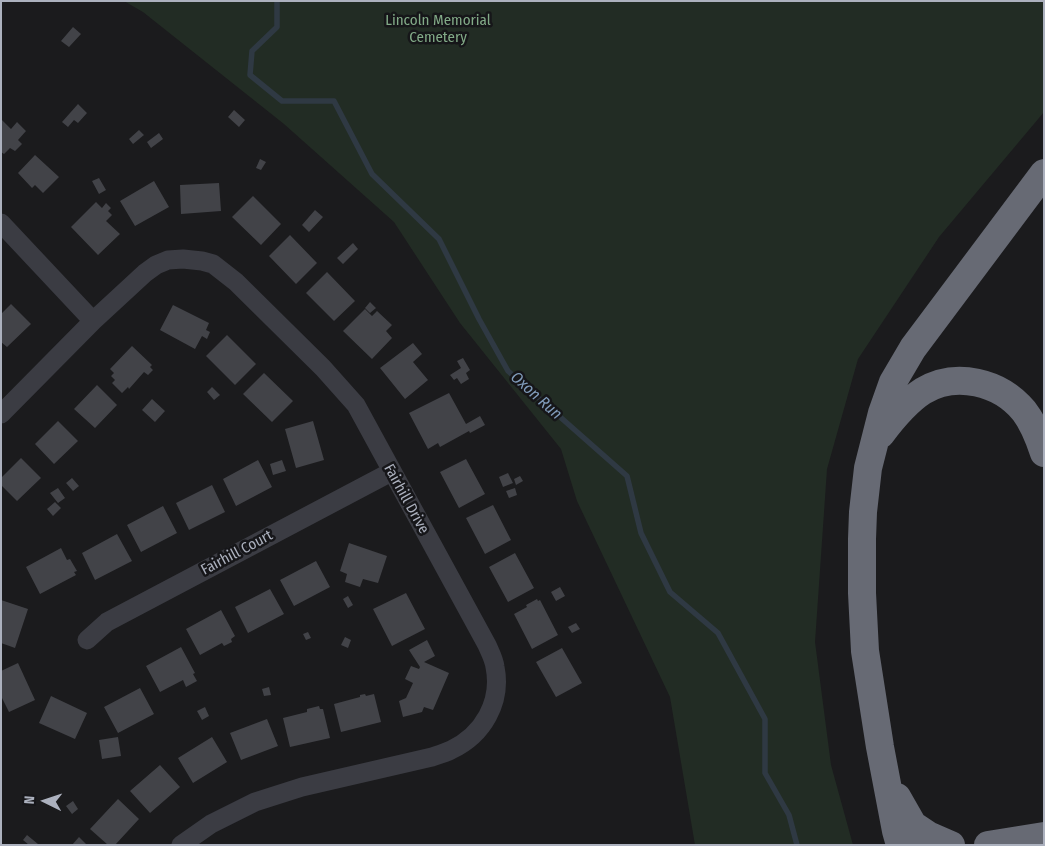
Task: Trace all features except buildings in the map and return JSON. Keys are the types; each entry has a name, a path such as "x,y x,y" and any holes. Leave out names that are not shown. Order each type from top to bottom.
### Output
{"highway":[{"path":"883,845 885,777 865,651 862,593 863,512 868,468 886,398 913,348 1044,173"},
{"path":"874,444 902,408 924,390 949,381 962,380 989,386 1012,399 1031,421 1044,453"},
{"path":"885,777 912,838 928,835 951,845"},
{"path":"988,845 1044,836"},
{"path":"1035,845 1044,841"}],"street":[{"path":"1,223 93,321"},
{"name":"Fairhill Drive","path":"1,414 93,321 156,265 168,260 183,259 213,264 236,282 323,368 356,405 487,645 495,666 497,685 494,705 478,730 452,750 432,757 302,787 254,802 211,824 181,845"},
{"name":"Fairhill Court","path":"87,640 107,622 391,472"}],"green space":[{"name":"Lincoln Memorial Cemetery","path":"124,1 1044,1 1044,112 939,237 858,359 827,469 815,642 831,765 853,845 695,845 670,697 577,501 561,449 460,323 394,222 284,124 143,12"}],"waterway":[{"name":"Oxon Run","path":"277,1 277,27 252,51 250,75 282,101 334,101 372,174 439,239 479,319 508,371 627,476 641,533 670,592 718,633 765,719 765,773 789,815 797,845"}]}
